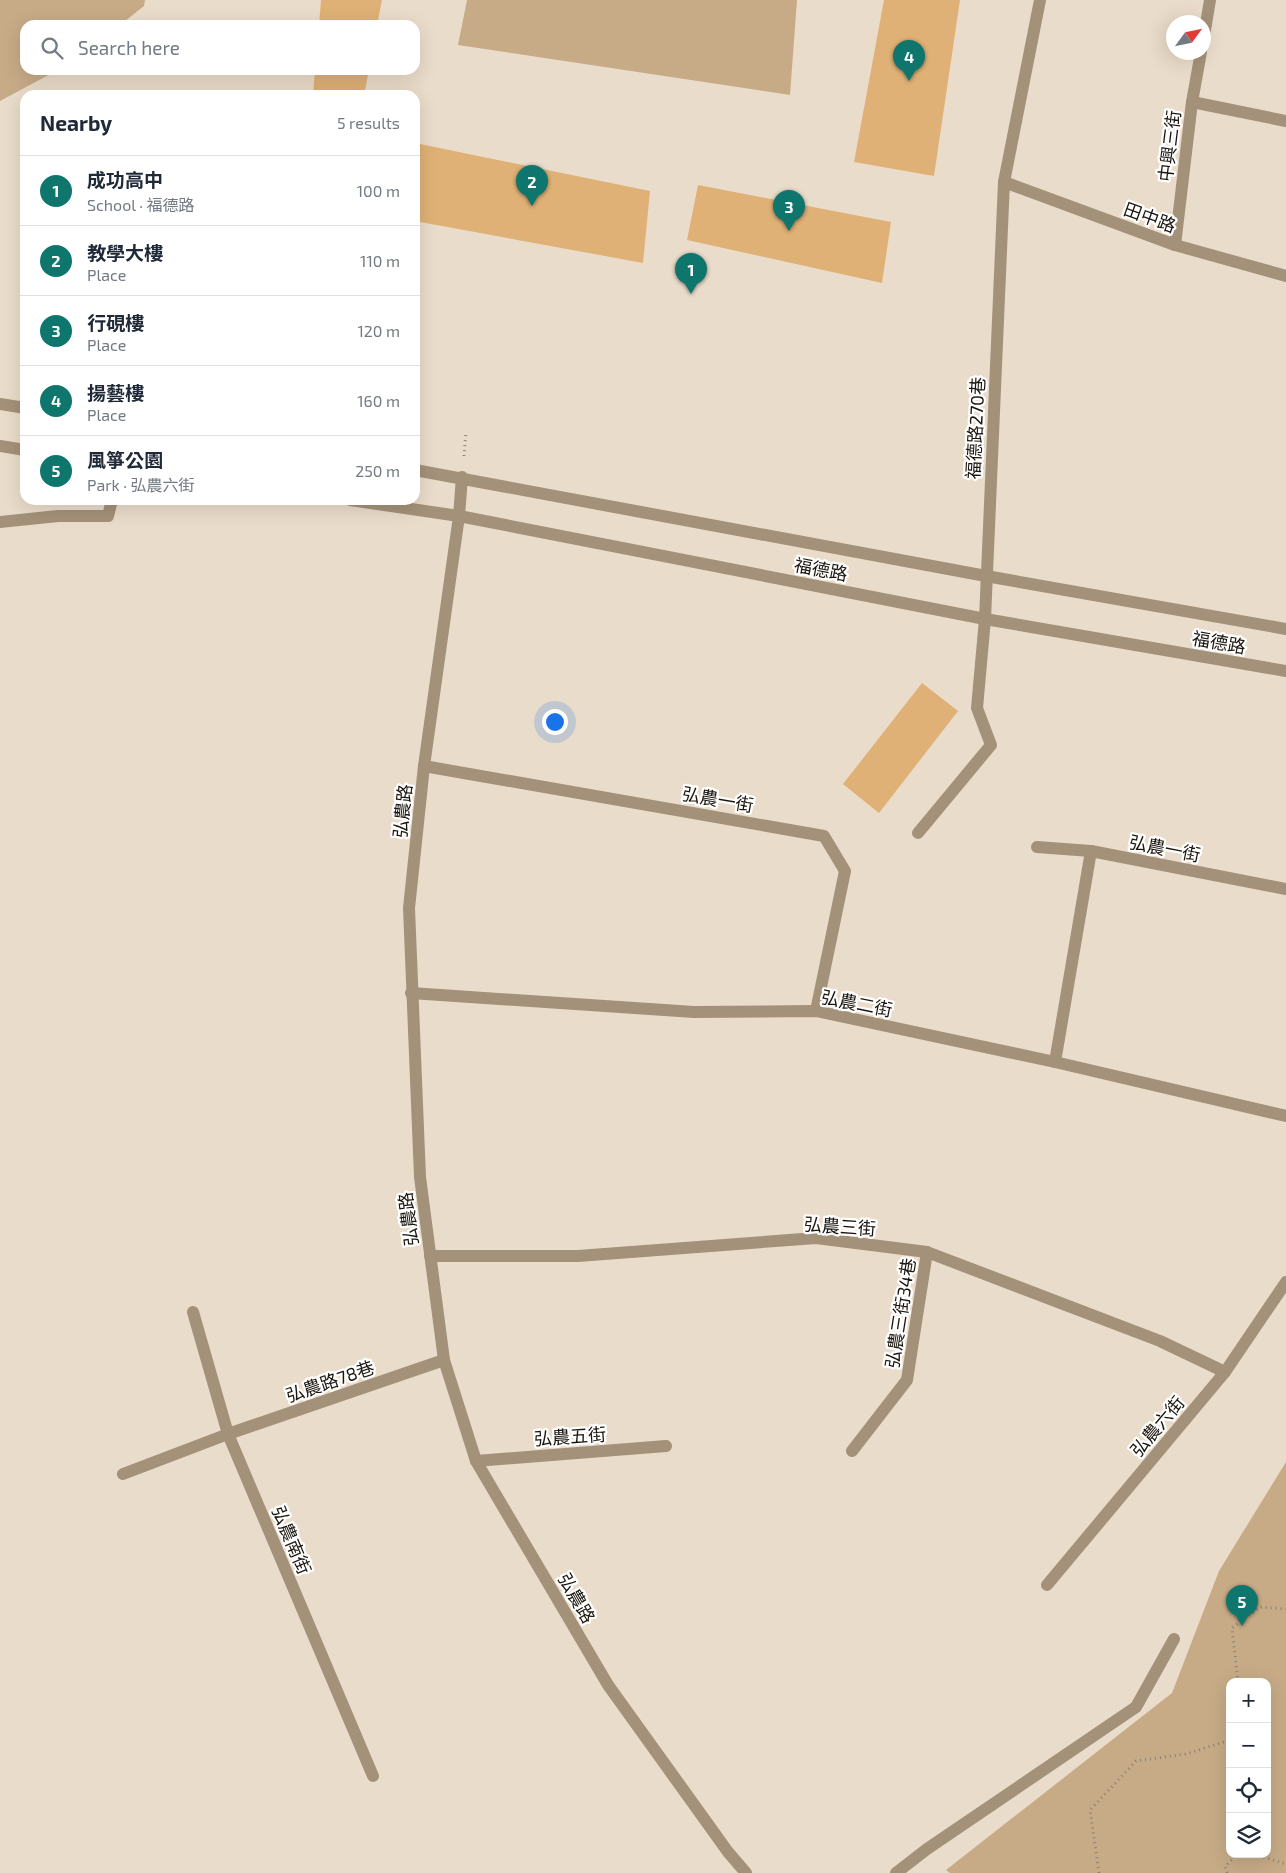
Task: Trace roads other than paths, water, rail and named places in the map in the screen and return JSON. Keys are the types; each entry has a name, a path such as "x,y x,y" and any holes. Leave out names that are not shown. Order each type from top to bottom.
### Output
{"street":[{"name":"福德路270巷","path":"918,833 991,745 977,708 985,619 1004,182 1040,0"},
{"path":"1208,15 1210,0"},
{"name":"中興三街","path":"1175,245 1192,102 1200,60"},
{"path":"1192,102 1286,121"},
{"name":"田中路","path":"1004,182 1175,245 1286,276"},
{"path":"0,404 20,407"},
{"path":"0,446 20,449"},
{"name":"福德路","path":"420,471 462,477 986,576 1286,629"},
{"name":"弘農路","path":"462,477 459,516 424,766 409,908 420,1177 444,1360 476,1461 608,1685 728,1852 746,1873"},
{"path":"0,522 58,516 108,516 111,505"},
{"name":"福德路","path":"384,505 459,516 985,619 1286,671"},
{"name":"弘農一街","path":"424,766 824,836 845,871 816,1012"},
{"name":"弘農一街","path":"1037,847 1091,851 1286,889"},
{"path":"1055,1062 1091,851"},
{"name":"弘農二街","path":"411,992 694,1012 816,1012 1055,1062 1286,1116"},
{"name":"弘農三街","path":"430,1256 578,1256 816,1238 927,1252 1160,1341 1225,1372"},
{"name":"弘農三街34巷","path":"852,1451 907,1380 927,1252"},
{"name":"弘農六街","path":"1047,1586 1225,1372 1286,1282"},
{"name":"弘農南街","path":"193,1312 228,1434 373,1776"},
{"name":"弘農路78巷","path":"123,1474 228,1434 444,1360"},
{"name":"弘農五街","path":"476,1461 666,1446"},
{"path":"896,1873 927,1849 1136,1707 1174,1639"}],"place":[{"name":"揚藝樓","path":"909,81"},
{"name":"教學大樓","path":"532,206"},
{"name":"行硯樓","path":"789,231"},
{"name":"成功高中","path":"691,294"},
{"name":"風箏公園","path":"1242,1626"}]}
